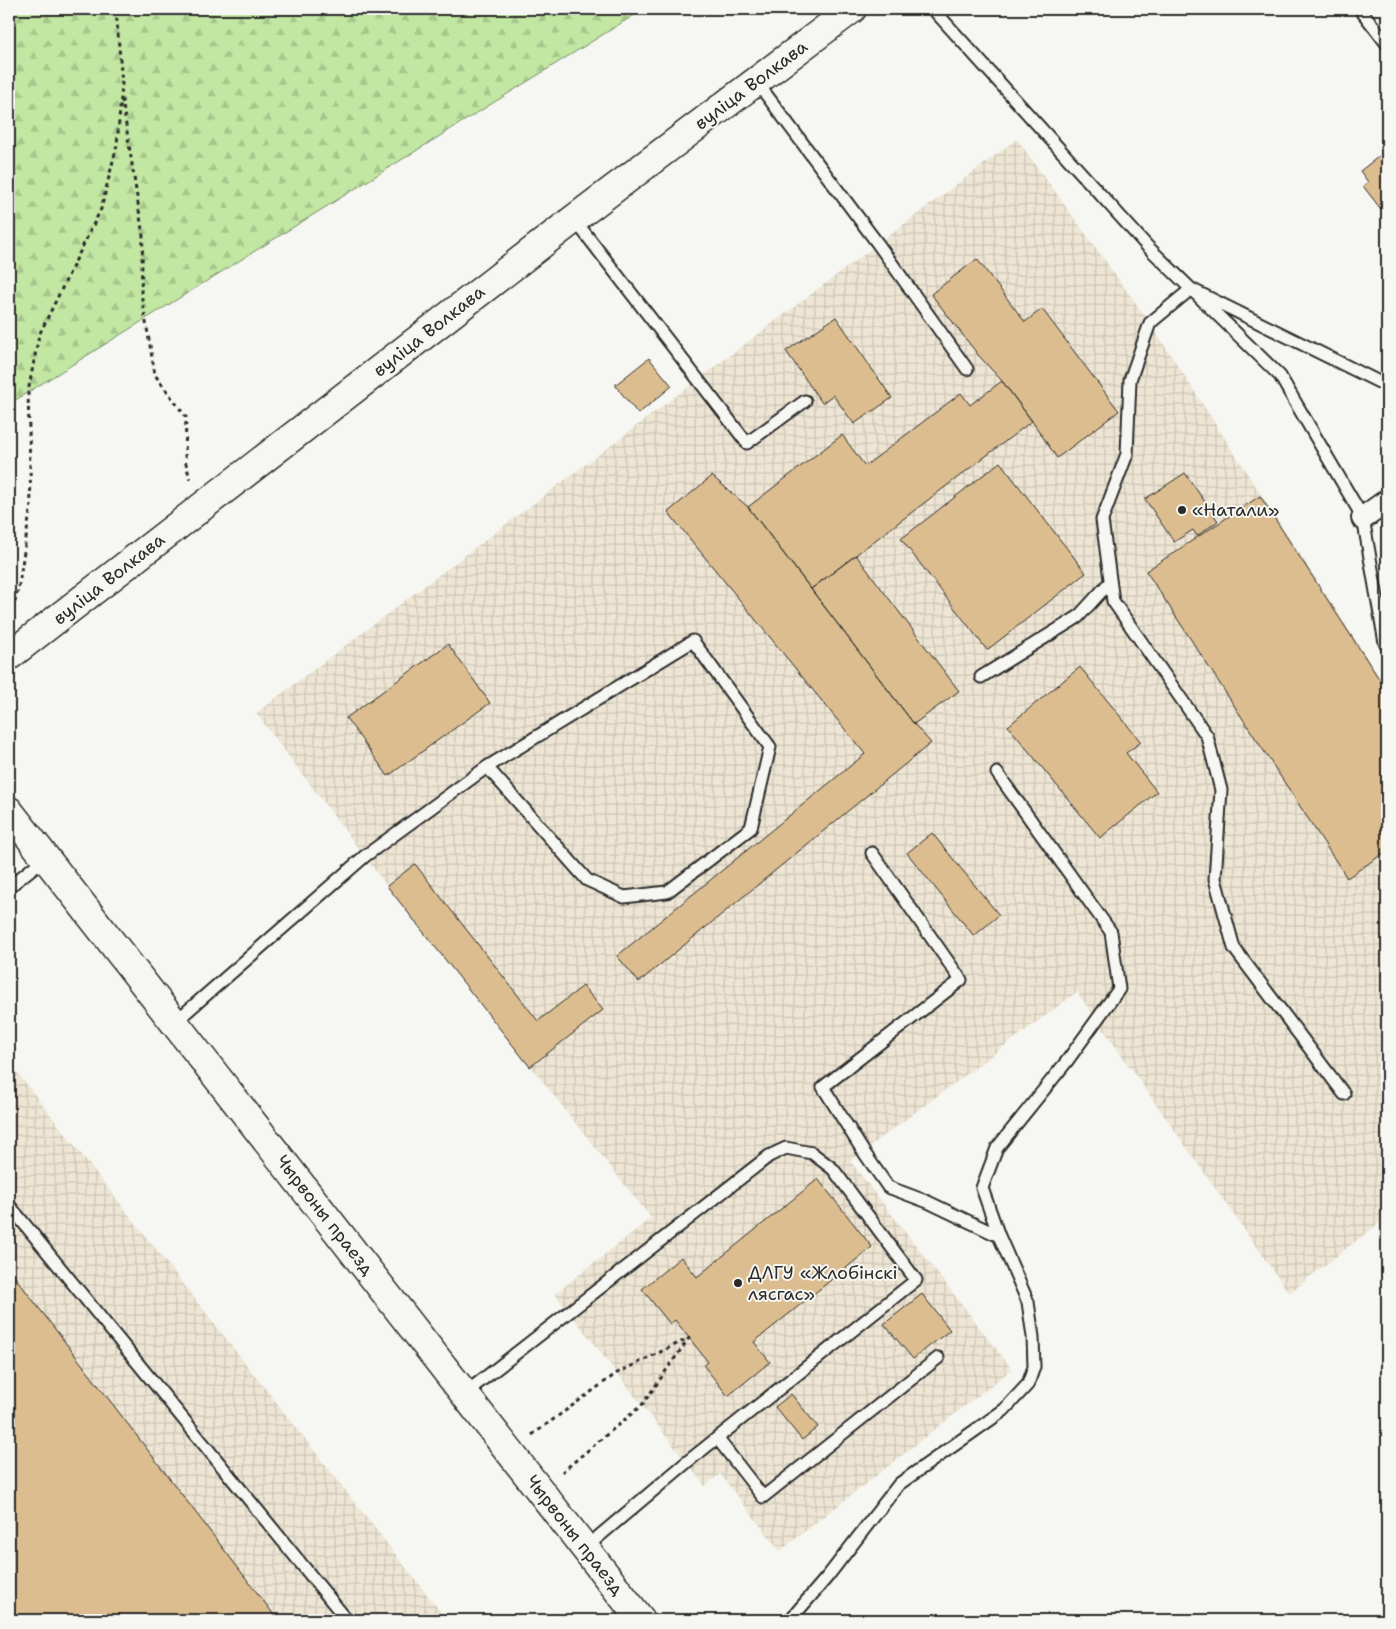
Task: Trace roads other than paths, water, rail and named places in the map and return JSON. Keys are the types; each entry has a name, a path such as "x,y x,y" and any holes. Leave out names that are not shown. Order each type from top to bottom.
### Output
{"street":[{"name":"вуліца Волкава","path":"9,656 574,219 852,9"},
{"path":"1363,518 1387,501"},
{"name":"Чырвоны праезд","path":"9,811 642,1620"}],"lane":[{"path":"933,9 1147,246 1280,376 1363,518 1387,647"},
{"path":"1360,9 1387,44"},
{"path":"756,81 878,244 967,369"},
{"path":"574,219 747,443 806,401"},
{"path":"1191,289 1387,386"},
{"path":"1191,289 1150,323 1130,380 1127,454 1102,520 1113,601 1207,736 1221,790 1215,879 1234,948 1344,1094"},
{"path":"980,677 1078,618 1110,582"},
{"path":"175,1022 365,856 487,767 693,641 770,747 751,828 667,892 624,897 587,880 487,767"},
{"path":"790,1620 828,1576 899,1484 1004,1410 1028,1384 1034,1367 1033,1337 1028,1302 999,1236 982,1188 998,1148 1068,1062 1119,989 1111,932 997,773"},
{"path":"872,853 961,980 823,1087 863,1152 888,1187 928,1202 999,1236"},
{"path":"9,887 46,858"},
{"path":"464,1394 769,1156 786,1148 812,1153 833,1169 916,1280 717,1438 585,1548"},
{"path":"9,1205 346,1620"},
{"path":"717,1438 763,1497 938,1358"}],"place":[{"name":"«Натали»","path":"1182,510"},
{"name":"ДЛГУ «Жлобінскі лясгас»","path":"738,1283"}]}
